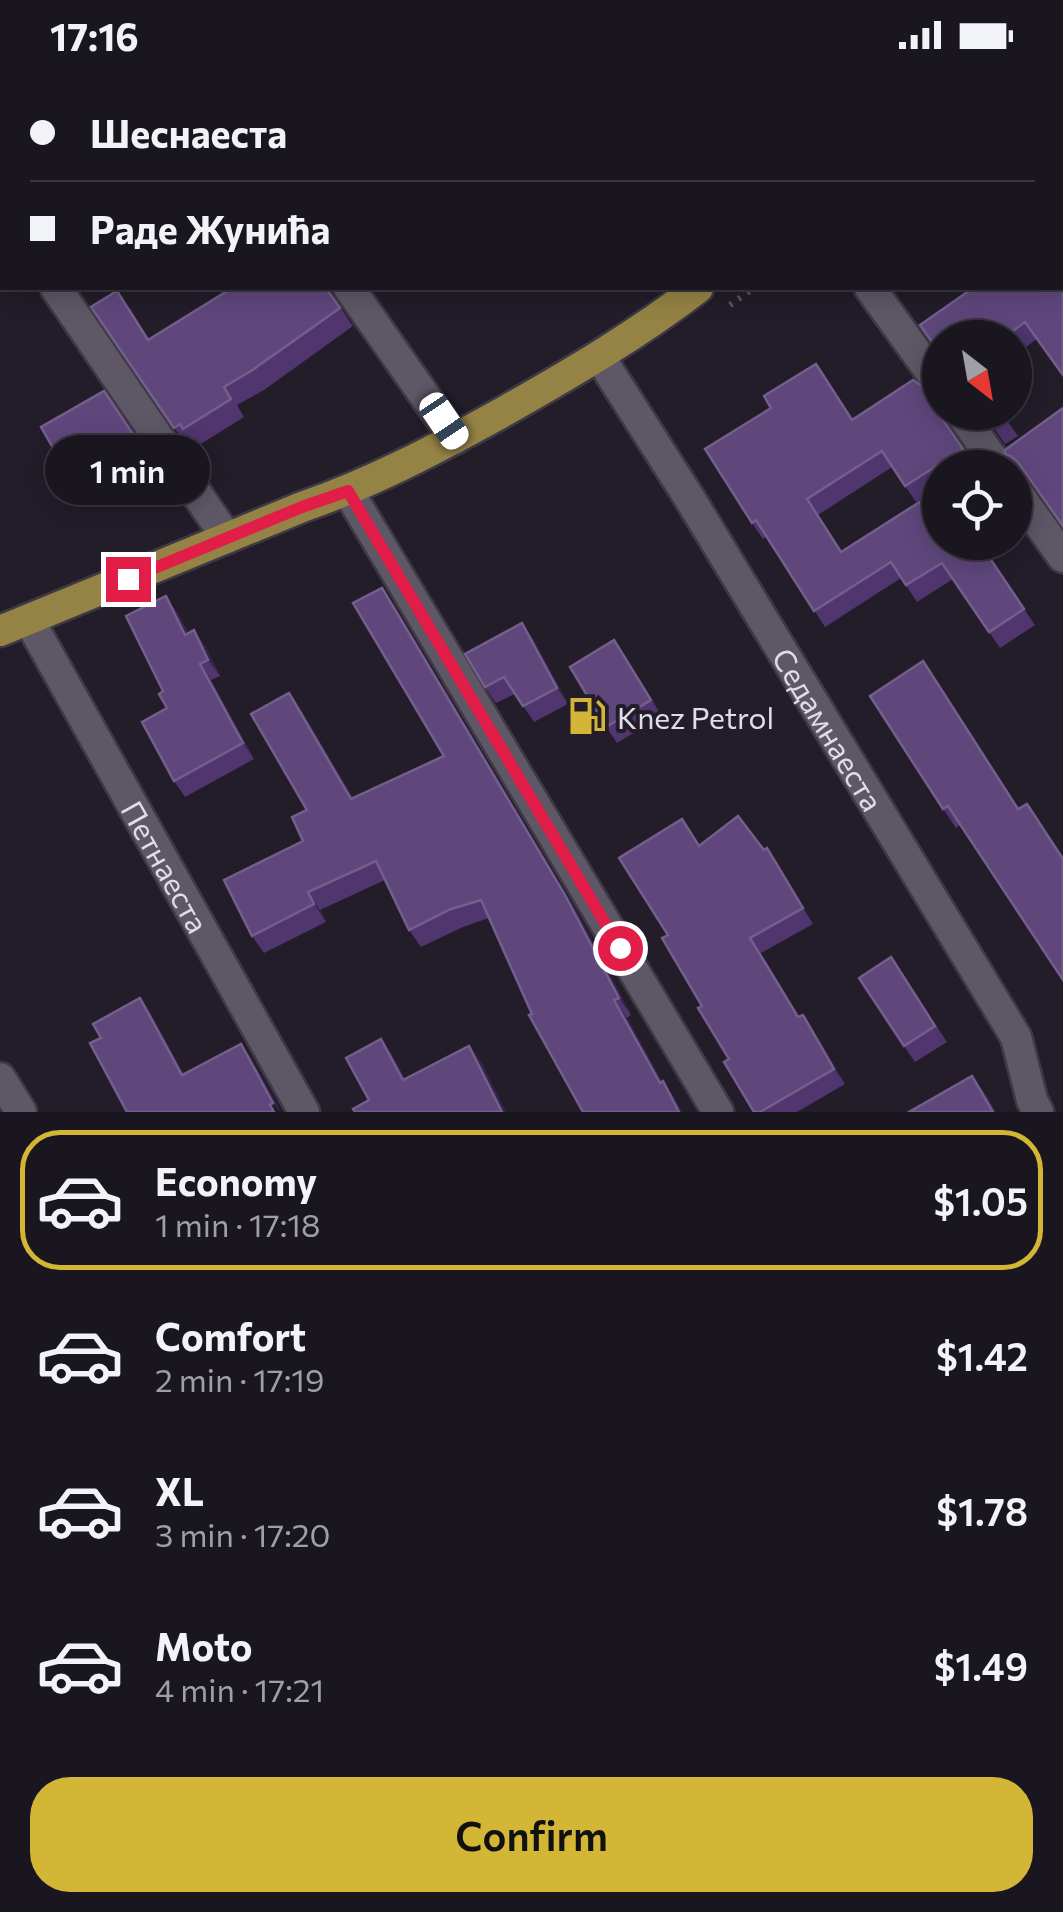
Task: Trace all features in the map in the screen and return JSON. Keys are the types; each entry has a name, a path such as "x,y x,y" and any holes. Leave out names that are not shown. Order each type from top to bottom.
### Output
{"main road":[{"path":"0,631 348,491 456,438 599,356 695,290"}],"street":[{"path":"57,290 226,538"},
{"path":"350,290 456,438"},
{"path":"871,290 922,360"},
{"name":"Седамнаеста","path":"599,356 1016,1037 1038,1112"},
{"path":"348,491 718,1112"},
{"path":"1032,514 1063,558"},
{"name":"Петнаеста","path":"29,620 304,1112"},
{"path":"0,1078 21,1112"}],"building":[{"path":"229,290 327,290 340,308 224,387 231,399 183,429 180,424 174,428 91,307 117,291 148,340"},
{"path":"970,290 1063,290 1063,375 1032,332 1032,320 927,320"},
{"path":"816,364 852,420 913,380 922,386 922,430 950,430 963,449 922,450 922,475 905,486 882,451 807,499 841,552 922,500 922,560 991,560 1024,609 989,632 942,563 906,585 891,562 814,611 705,449 771,408 764,396"},
{"path":"104,391 143,449 76,488 41,427"},
{"path":"1063,408 1063,526 1032,482 1032,450 1005,450"},
{"path":"382,588 565,895 619,998 614,1000 679,1112 583,1112 529,1015 532,1014 481,900 451,909 409,930 376,861 308,892 314,904 252,936 224,880 303,841 292,817 307,810 251,714 289,693 351,799 444,756 353,603"},
{"path":"166,596 185,635 194,630 208,660 200,664 243,743 174,781 142,722 167,708 159,694 163,691 126,616"},
{"path":"522,623 557,688 523,706 504,677 485,687 465,654"},
{"path":"614,640 651,700 606,727 570,667"},
{"path":"923,661 1018,809 1027,804 1063,859 1063,980 948,806 943,809 870,696"},
{"path":"738,816 764,850 767,848 803,908 750,938 798,1017 803,1015 834,1069 760,1112 754,1112 724,1062 729,1059 662,938 668,935 619,858 682,819 699,846"},
{"path":"891,957 935,1026 904,1046 859,978"},
{"path":"140,998 182,1075 241,1044 273,1103 270,1105 274,1112 127,1112 90,1043 101,1038 93,1024"},
{"path":"381,1039 403,1080 469,1046 502,1112 355,1112 353,1109 369,1100 346,1058"},
{"path":"972,1076 993,1112 909,1112"}],"place":[{"name":"Knez Petrol","path":"587,716"}],"route":[{"path":"128,579 348,491 620,948"}]}
